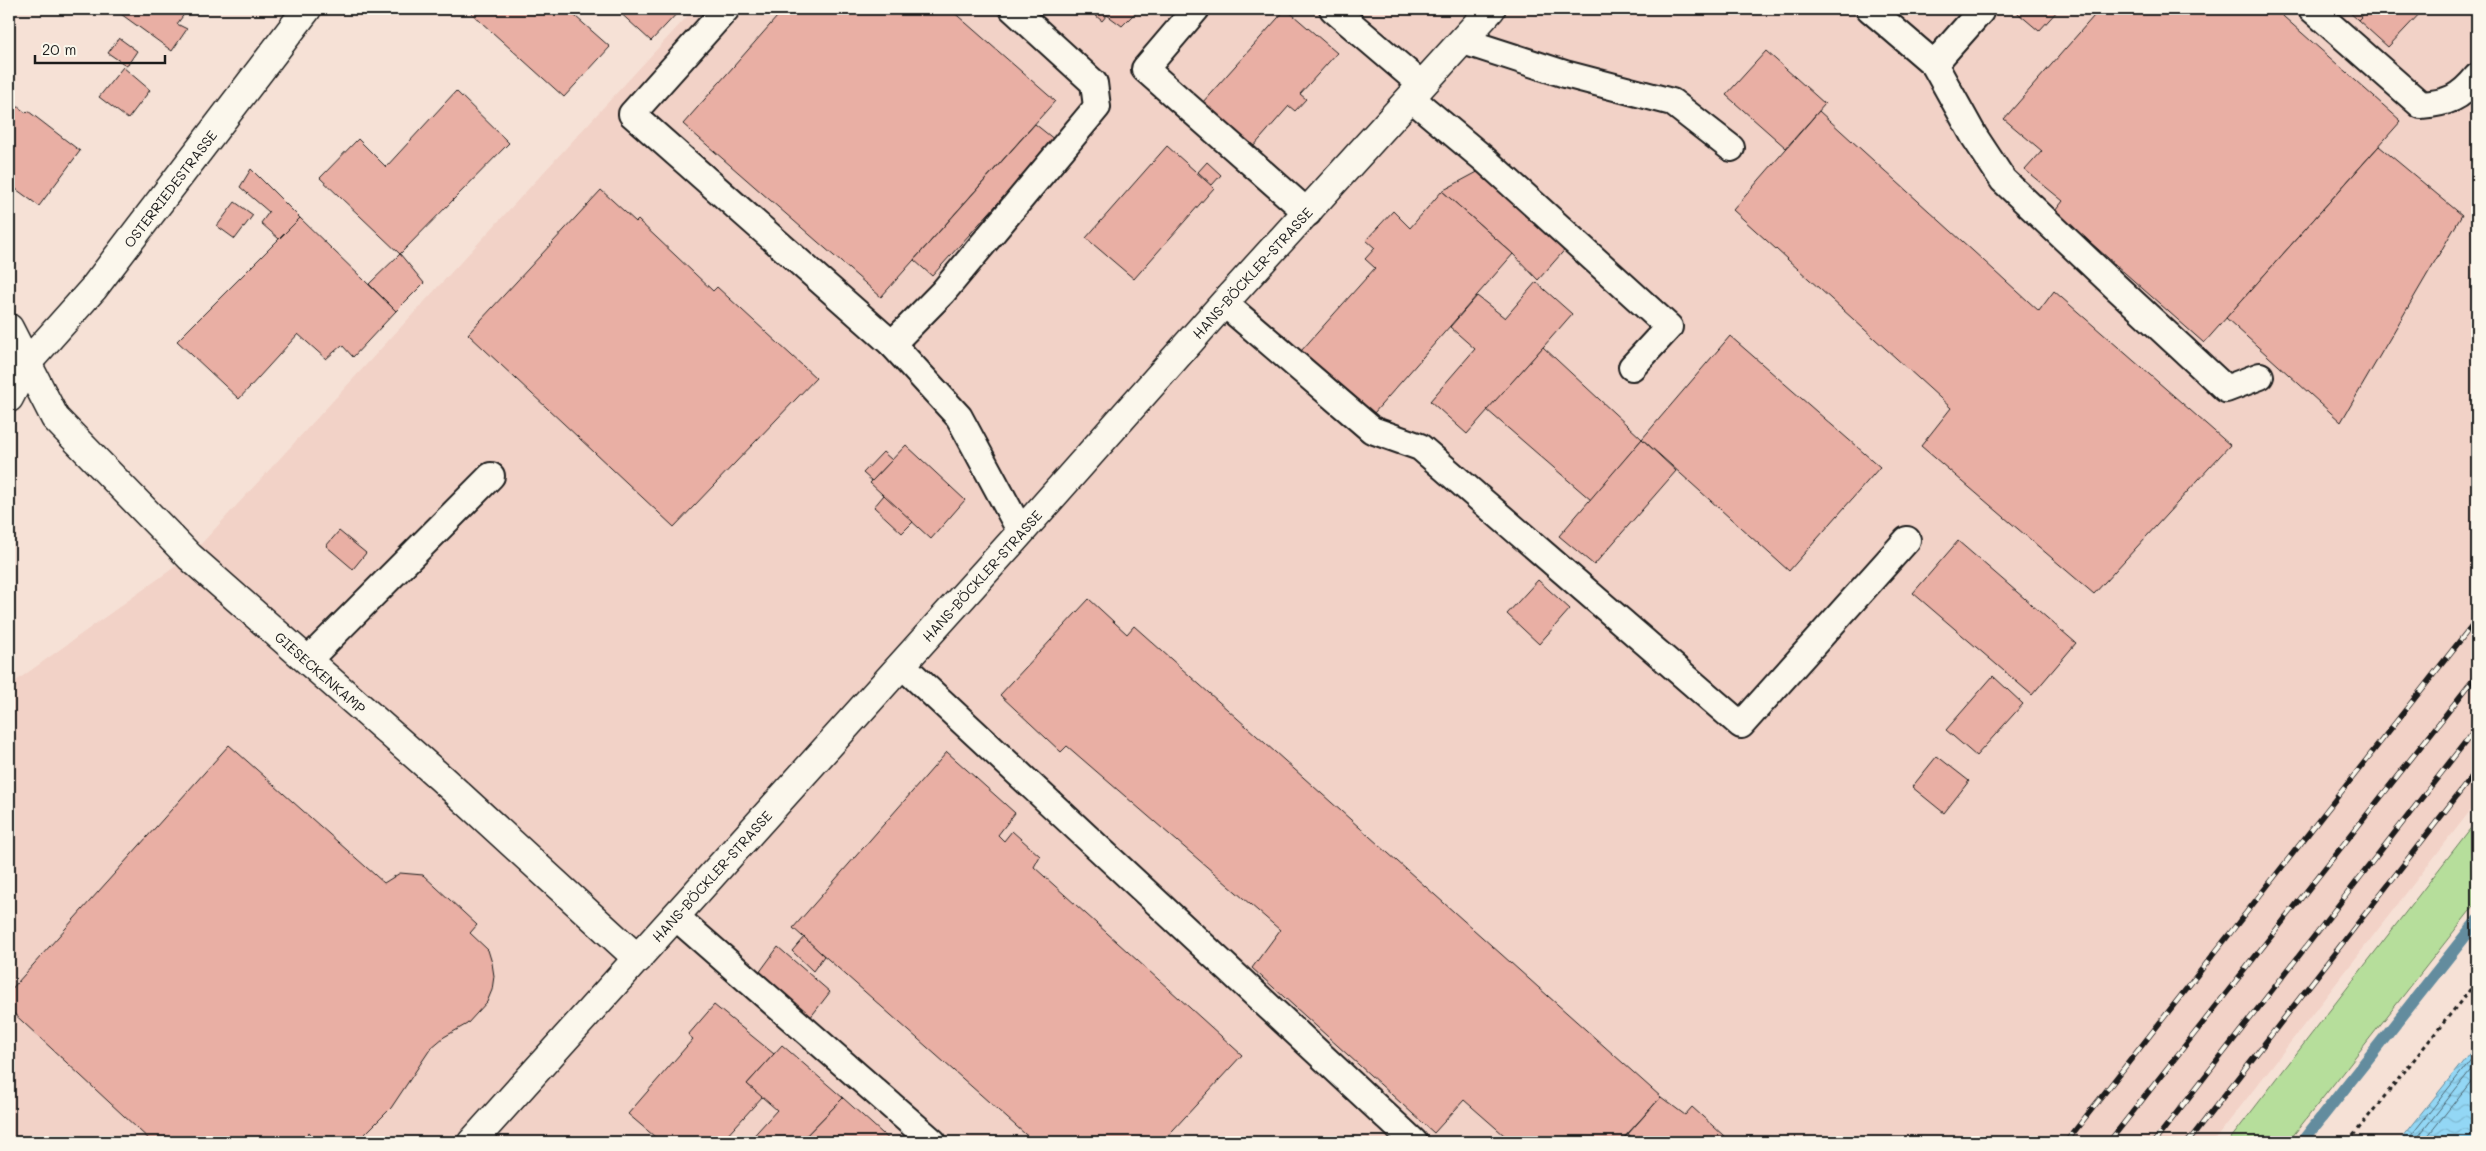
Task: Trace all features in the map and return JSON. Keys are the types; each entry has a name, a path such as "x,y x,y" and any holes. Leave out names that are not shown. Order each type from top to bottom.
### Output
{"street":[{"name":"OSTERRIEDESTRASSE","path":"27,364 93,289 307,9"},
{"name":"HANS-BÖCKLER-STRASSE","path":"472,1142 902,665 1224,303 1308,213 1491,9"},
{"name":"GIESECKENKAMP","path":"9,328 55,418 190,556 441,778 638,958"},
{"path":"9,398 27,364"}],"lane":[{"path":"726,9 632,114 892,344 959,417 1021,532"},
{"path":"892,344 943,292 1097,107 1094,83 1012,9"},
{"path":"1196,9 1145,69 1308,213"},
{"path":"1333,9 1484,159 1669,327 1632,367"},
{"path":"1870,9 1934,64 1974,136 2003,180 2037,214 2226,389 2260,376"},
{"path":"2312,9 2421,105 2444,104 2466,91 2477,77"},
{"path":"1934,64 1980,12"},
{"path":"1463,41 1565,74 1672,102 1731,148"},
{"path":"1224,303 1372,430 1420,447 1741,725 1907,540"},
{"path":"308,660 491,476"},
{"path":"902,665 1414,1142"},
{"path":"676,917 933,1142"}],"path":[{"path":"2348,1142 2477,980"}],"shaded area":[{"path":"694,9 2477,9 2477,802 2213,1142 9,1142 9,686 190,556"}],"green space":[{"path":"2477,820 2477,902 2288,1142 2228,1142"}],"water":[{"path":"2477,1044 2477,1142 2399,1142"}],"building":[{"path":"114,9 188,9 177,24 187,29 172,51"},
{"path":"475,9 567,9 610,47 564,97 471,13"},
{"path":"616,9 681,9 651,41"},
{"path":"784,9 950,9 1055,101 881,297 683,124"},
{"path":"1088,9 1139,9 1122,26 1107,15 1102,21"},
{"path":"1286,9 1337,53 1300,94 1306,99 1295,111 1289,106 1253,147 1202,103"},
{"path":"2013,9 2059,9 2039,31"},
{"path":"2100,9 2275,9 2401,121 2204,343 2055,211 2063,201 2025,170 2042,151 2004,119"},
{"path":"2346,9 2369,9 2358,20"},
{"path":"2369,9 2424,9 2388,47 2358,20"},
{"path":"119,38 137,51 127,66 108,53"},
{"path":"1766,51 1825,104 1786,148 1726,95"},
{"path":"123,67 150,90 128,119 99,97"},
{"path":"456,91 509,143 400,254 320,178 358,139 386,167"},
{"path":"9,100 26,113 28,111 80,151 39,206 9,184"},
{"path":"1819,111 2039,311 2054,291 2230,445 2094,594 1921,446 1951,408 1733,210"},
{"path":"1035,124 1055,140 932,276 914,260"},
{"path":"1167,146 1214,188 1134,279 1086,238"},
{"path":"2379,146 2462,215 2341,422 2226,318"},
{"path":"1207,162 1221,175 1212,185 1198,172"},
{"path":"251,169 300,218 279,239 261,223 269,212 240,187"},
{"path":"1483,169 1569,245 1538,280 1513,254 1442,191"},
{"path":"601,190 636,222 638,220 713,291 717,287 816,378 674,527 468,334"},
{"path":"1442,191 1513,254 1374,413 1301,351 1375,268 1365,259 1375,248 1366,240 1393,211 1410,228"},
{"path":"235,202 253,215 235,239 217,226"},
{"path":"300,218 396,311 353,357 342,345 326,359 298,334 239,399 177,341"},
{"path":"400,254 424,283 396,311 369,284"},
{"path":"1536,282 1572,314 1467,434 1430,401 1475,349 1450,327 1477,296 1505,318"},
{"path":"1730,336 1880,467 1789,571 1642,439"},
{"path":"1543,347 1642,439 1591,500 1487,410"},
{"path":"1642,439 1676,471 1594,565 1559,536"},
{"path":"906,445 965,500 931,539 870,483"},
{"path":"883,452 892,460 872,481 863,473"},
{"path":"884,495 913,522 902,533 874,507"},
{"path":"339,531 366,553 353,569 326,546"},
{"path":"1958,541 2076,643 2032,695 1913,593"},
{"path":"1538,580 1570,609 1539,644 1507,614"},
{"path":"1089,599 1127,634 1134,626 1661,1097 1620,1142 1512,1142 1464,1100 1434,1133 1252,968 1280,930 1067,746 1061,752 1000,695"},
{"path":"1993,676 2023,704 1976,756 1946,730"},
{"path":"229,745 384,883 400,873 423,875 477,925 470,933 488,950 494,976 492,990 487,1002 467,1024 444,1037 431,1048 391,1108 357,1142 319,1142 309,1132 301,1142 284,1142 265,1136 259,1142 152,1142 9,1009 9,992"},
{"path":"947,752 1015,813 998,835 1004,841 1012,831 1040,856 1034,867 1242,1055 1162,1142 1034,1142 793,928"},
{"path":"1937,756 1969,781 1944,813 1912,787"},
{"path":"804,937 824,956 813,971 792,951"},
{"path":"778,947 830,992 810,1018 759,973"},
{"path":"714,1005 774,1054 747,1084 763,1096 725,1138 730,1142 661,1142 628,1114 693,1039 688,1035"},
{"path":"782,1045 843,1098 800,1142 748,1142 777,1110 747,1084"},
{"path":"1661,1097 1685,1115 1692,1107 1724,1136 1719,1142 1637,1142 1628,1134"},
{"path":"843,1098 892,1142 800,1142"},
{"path":"1628,1134 1637,1142 1620,1142"}],"waterway":[{"path":"2302,1142 2477,921"}],"railway":[{"path":"2066,1142 2477,619"},
{"path":"2109,1142 2477,675"},
{"path":"2154,1142 2477,727"},
{"path":"2188,1142 2477,770"}]}
